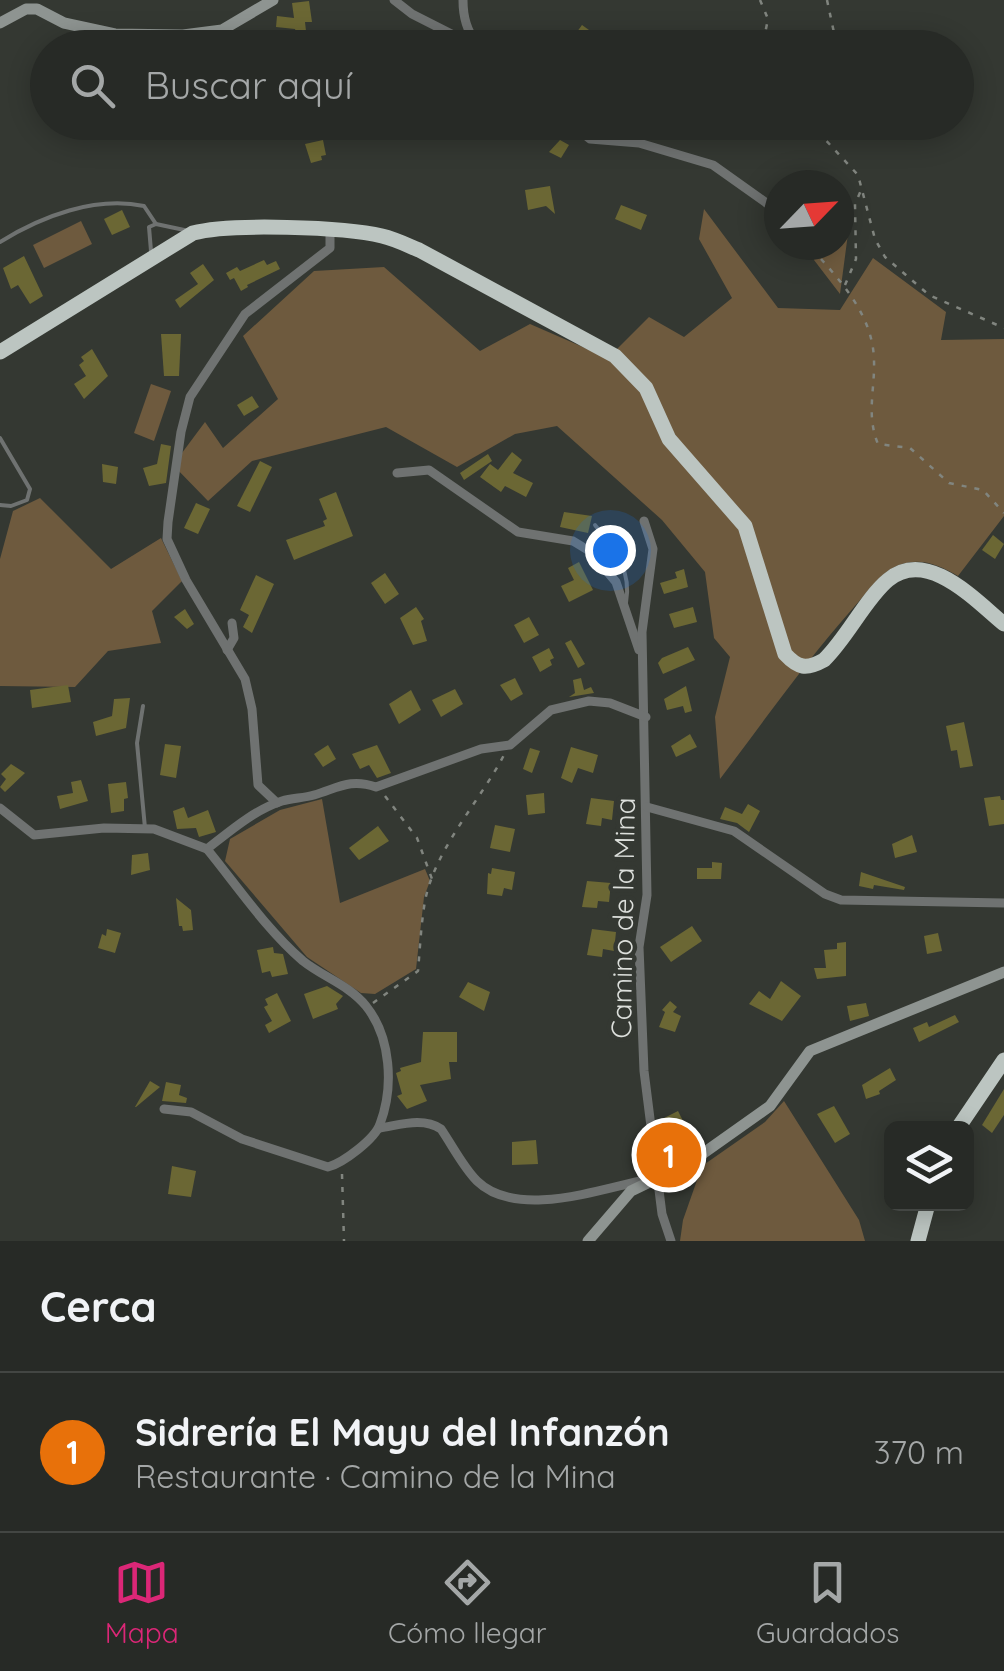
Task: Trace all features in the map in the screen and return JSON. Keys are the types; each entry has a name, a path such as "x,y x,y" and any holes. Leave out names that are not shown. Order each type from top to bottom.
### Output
{"highway":[{"path":"0,352 193,233 217,228 330,230 386,236 615,356 631,370 646,388 669,439 745,526 785,654 796,666 810,668 824,660 888,579 907,571 934,573 952,582 1004,624"},
{"path":"963,1121 1004,1060"},
{"path":"918,1241 926,1211"}],"street":[{"path":"222,30 273,0"},
{"path":"394,0 444,30"},
{"path":"464,0 467,30"},
{"path":"0,23 21,4 64,23 97,30"},
{"path":"602,140 639,143 712,166 764,202"},
{"path":"277,803 258,786 252,709 245,679 167,539 190,397 244,314 319,259 330,248 330,230"},
{"path":"397,473 429,470 518,532 573,541 591,552 616,582 642,658"},
{"path":"642,658 653,550 644,521"},
{"path":"227,650 234,638 232,624"},
{"name":"Camino de la Mina","path":"642,658 647,895 639,946 644,1071 662,1214 671,1241"},
{"path":"207,849 241,823 277,803 316,794 338,784 359,782 376,787 481,749 510,745 551,710 589,701 610,703 646,717"},
{"path":"647,807 734,832 825,894 841,900 1004,903"},
{"path":"0,808 34,835 154,828 207,849 281,940 307,964 340,982 367,1006 388,1051 380,1128"},
{"path":"588,1241 630,1191 711,1150 770,1106 810,1052 1004,972"},
{"path":"164,1109 191,1112 242,1139 328,1167 342,1163 380,1128 432,1123 476,1180 497,1195 528,1202 658,1178"}],"lane":[{"path":"0,242 64,210 130,204 144,206 156,224 193,233"},
{"path":"152,257 149,228 156,224"},
{"path":"0,438 30,489 27,500 0,505"},
{"path":"596,524 625,565 629,588 625,608"},
{"path":"142,706 137,743 145,828"}],"path":[{"path":"760,0 768,19 766,30"},
{"path":"827,0 833,30"},
{"path":"826,140 858,175 875,239 885,257 929,296 1004,328"},
{"path":"846,285 856,260 855,204 862,187"},
{"path":"823,260 846,285 860,309 874,357 870,394 872,429 878,444 910,448 949,483 982,490 1004,513"},
{"path":"367,1006 418,971 426,898 432,881 468,810 510,745"},
{"path":"376,787 408,823 432,881"},
{"path":"342,1163 344,1241"}],"shaded area":[{"path":"704,209 778,308 840,310 873,258 946,312 941,340 1004,339 1004,516 958,576 937,566 915,562 892,568 880,578 819,648 720,779 715,717 730,657 714,638 705,572 662,520 557,426 515,434 457,467 386,427 252,461 208,501 173,465 205,422 223,448 278,399 243,336 314,271 384,267 480,351 530,324 608,358 649,317 684,337 732,298 699,239"},
{"path":"81,221 92,244 44,268 33,245"},
{"path":"814,260 845,260 840,294"},
{"path":"151,384 171,391 154,441 134,433"},
{"path":"40,498 111,569 161,538 182,581 152,611 161,643 108,651 75,687 0,686 0,559 13,511"},
{"path":"322,799 340,903 425,869 430,881 424,897 416,969 375,994 361,993 307,957 225,861 230,839 280,810"},
{"path":"784,1101 859,1220 865,1241 680,1241 683,1220 702,1166 765,1122"}],"building":[{"path":"309,1 312,22 305,22 306,30 276,27 277,16 294,18 292,3"},
{"path":"323,140 326,155 311,163 305,144"},
{"path":"560,140 569,145 561,158 549,152"},
{"path":"550,186 555,214 546,206 528,210 525,190"},
{"path":"621,205 647,215 641,230 615,219"},
{"path":"122,210 130,227 112,235 104,219"},
{"path":"24,256 43,296 30,304 18,285 11,289 3,268"},
{"path":"264,260 267,265 276,261 280,269 241,291 226,273 237,267 240,271"},
{"path":"203,264 214,280 180,308 175,300 198,284 190,273"},
{"path":"161,334 181,334 179,376 164,376"},
{"path":"92,349 108,376 84,399 74,384 86,376 79,365 84,361 81,357"},
{"path":"252,396 259,407 244,416 237,405"},
{"path":"161,444 171,446 166,483 149,486 143,468 157,464"},
{"path":"512,452 522,460 513,473 533,483 526,497 505,486 501,492 480,477 490,464 498,470"},
{"path":"488,454 492,461 464,480 460,473"},
{"path":"260,461 272,467 250,512 237,506"},
{"path":"102,464 118,467 116,484 103,482"},
{"path":"336,492 353,536 294,560 286,540 325,526 323,521 327,519 319,499"},
{"path":"196,503 210,509 198,534 184,528"},
{"path":"564,512 592,516 588,533 560,527"},
{"path":"993,535 1004,544 995,559 982,550"},
{"path":"579,562 593,590 569,602 561,586 574,580 568,568"},
{"path":"684,569 688,587 664,594 660,583 677,578 675,572"},
{"path":"385,573 399,594 385,604 371,583"},
{"path":"256,575 274,584 252,633 243,627 249,615 240,610"},
{"path":"416,607 424,619 421,621 427,641 413,645 400,618"},
{"path":"693,607 697,622 674,628 669,614"},
{"path":"185,609 194,624 187,629 174,617"},
{"path":"529,617 539,635 524,643 514,625"},
{"path":"571,640 585,664 578,668 565,643"},
{"path":"688,647 695,660 663,674 658,663 662,658"},
{"path":"549,648 554,658 550,660 552,665 540,672 532,657"},
{"path":"515,678 523,694 511,701 500,685"},
{"path":"581,678 584,690 591,687 594,693 569,697 575,693 573,680"},
{"path":"68,685 71,702 32,708 30,690"},
{"path":"686,686 692,711 685,713 683,706 667,710 664,699"},
{"path":"455,689 463,704 441,717 432,700"},
{"path":"411,690 421,710 399,724 389,704"},
{"path":"130,698 126,728 96,736 93,722 112,716 114,699"},
{"path":"964,722 973,766 960,768 957,750 951,751 946,726"},
{"path":"690,734 697,747 676,757 671,746"},
{"path":"165,744 181,746 176,778 160,775"},
{"path":"328,745 336,759 323,767 314,754"},
{"path":"377,745 391,773 377,778 369,765 360,769 352,754"},
{"path":"571,747 598,755 593,773 578,768 572,783 561,778"},
{"path":"530,748 540,751 532,773 523,769"},
{"path":"11,764 25,773 5,792 0,787 6,779 1,774"},
{"path":"81,780 88,801 60,809 57,796 73,793 71,782"},
{"path":"126,782 128,798 124,799 124,811 111,813 108,784"},
{"path":"544,793 545,813 528,815 526,795"},
{"path":"1000,796 1004,800 1004,824 989,826 984,798"},
{"path":"591,798 614,801 612,820 602,818 601,826 586,824"},
{"path":"748,804 760,811 749,832 737,823 720,819 725,807 742,814"},
{"path":"184,807 188,818 208,810 216,832 199,837 196,828 177,829 173,811"},
{"path":"495,825 515,829 510,852 490,848"},
{"path":"378,826 389,841 359,860 349,848"},
{"path":"912,835 917,852 895,858 892,844"},
{"path":"148,853 150,870 131,875 132,855"},
{"path":"712,862 722,863 721,879 697,879 697,868 712,868"},
{"path":"492,868 515,872 512,890 504,888 502,896 487,894"},
{"path":"861,872 905,887 904,890 859,886"},
{"path":"587,881 611,883 609,902 598,901 597,908 582,907"},
{"path":"176,898 191,910 193,930 183,931 179,926"},
{"path":"692,926 702,941 671,962 660,947"},
{"path":"107,929 121,933 115,953 98,948"},
{"path":"592,929 616,932 614,951 603,949 602,957 587,955"},
{"path":"938,933 942,951 927,954 924,936"},
{"path":"846,942 846,976 817,979 814,968 826,968 824,950 837,949 837,943"},
{"path":"273,947 274,953 283,954 288,974 272,977 270,971 262,973 257,950"},
{"path":"781,981 801,996 782,1021 749,1004 759,991 770,999"},
{"path":"468,982 490,992 484,1011 459,997"},
{"path":"327,986 343,996 336,1004 338,1009 313,1019 304,994"},
{"path":"277,993 291,1021 269,1033 265,1025 272,1021 264,1007 268,1005 265,999"},
{"path":"670,1001 677,1007 673,1012 681,1016 675,1032 659,1027 665,1012 662,1010"},
{"path":"866,1003 869,1016 850,1021 847,1006"},
{"path":"955,1015 959,1022 919,1042 913,1028 927,1022 929,1027"},
{"path":"423,1032 457,1032 457,1062 449,1062 451,1079 420,1085 427,1101 407,1109 397,1096 402,1094 396,1073 421,1062"},
{"path":"890,1068 896,1080 880,1094 866,1099 862,1085"},
{"path":"150,1081 160,1087 135,1107"},
{"path":"166,1082 181,1085 179,1095 187,1098 186,1103 162,1101"},
{"path":"1004,1089 1004,1115 992,1133 982,1125"},
{"path":"834,1106 850,1134 835,1143 817,1114"},
{"path":"678,1111 696,1147 683,1155 676,1141 668,1145 658,1121"},
{"path":"536,1140 538,1164 512,1165 512,1142"},
{"path":"172,1166 196,1171 191,1197 168,1194"}],"place":[{"name":"Sidrería El Mayu del Infanzón","path":"669,1155"}]}
